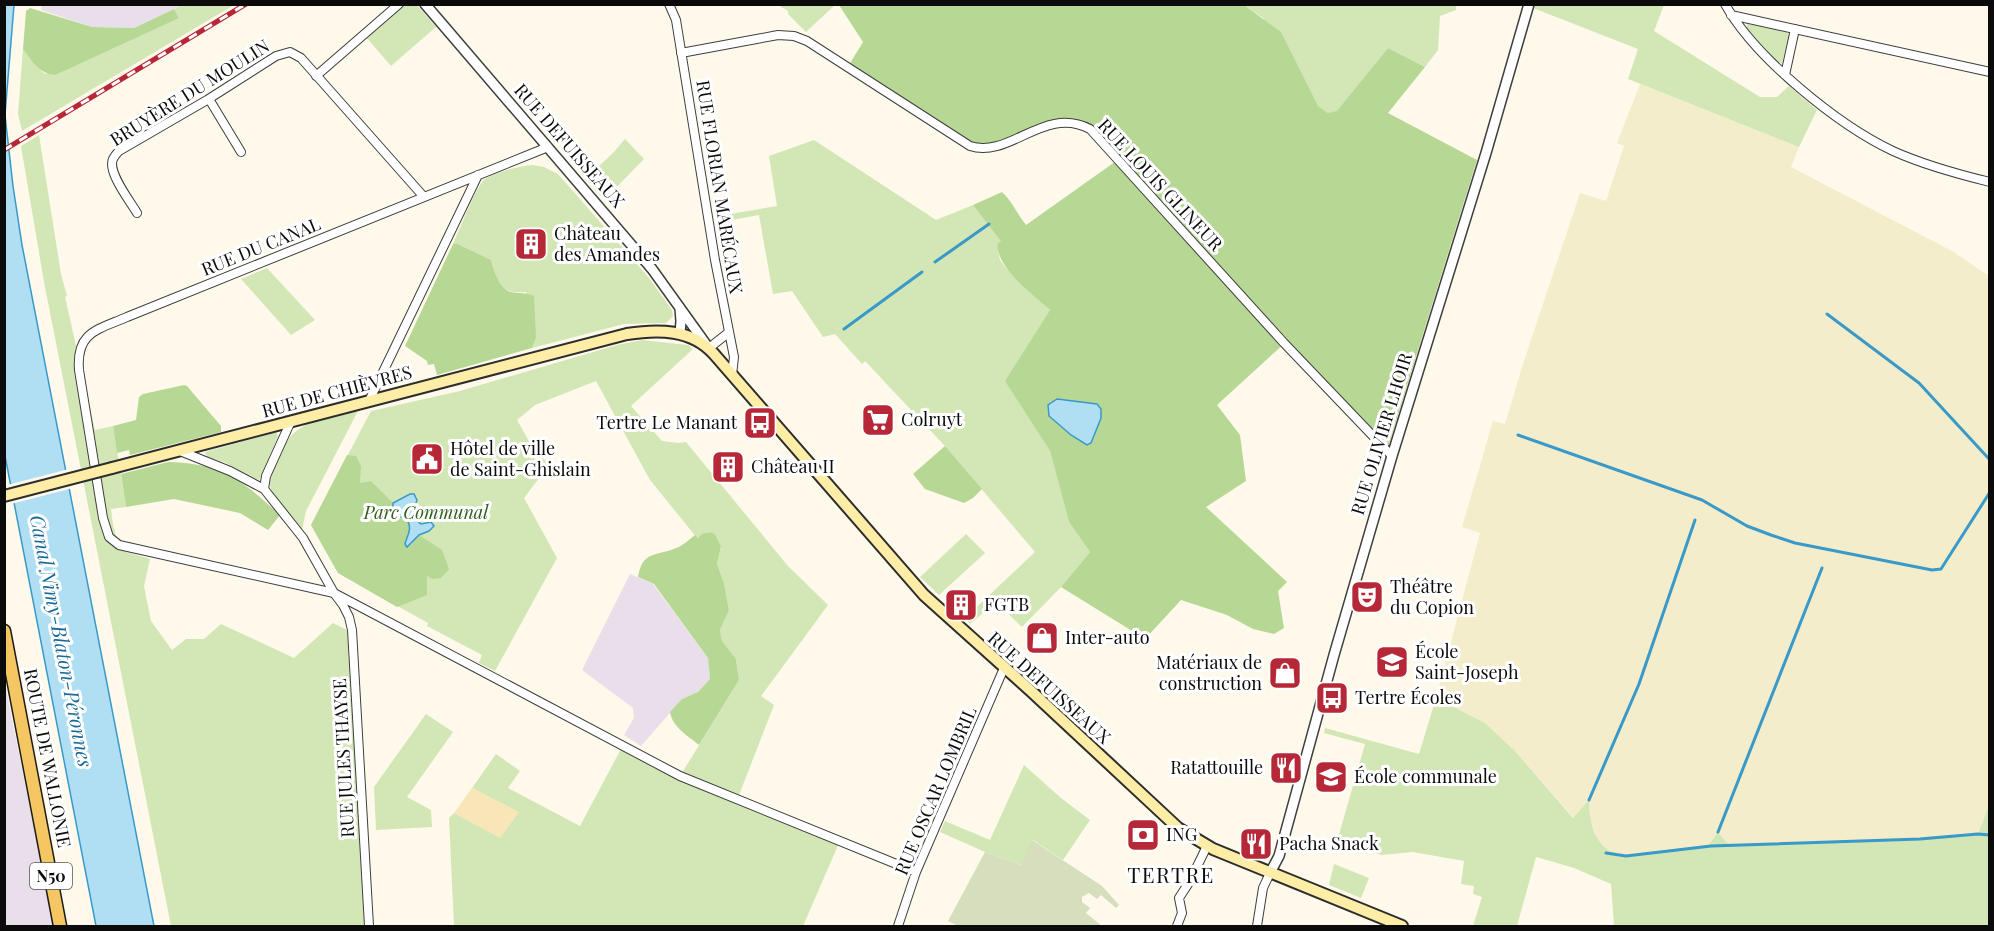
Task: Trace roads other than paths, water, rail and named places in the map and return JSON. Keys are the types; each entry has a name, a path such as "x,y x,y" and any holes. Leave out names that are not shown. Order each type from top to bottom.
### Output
{"main road":[{"name":"RUE DE CHIÈVRES","path":"4,496 627,334 653,332 680,334"},
{"name":"RUE DEFUISSEAUX","path":"680,334 694,337 709,347 917,587 1169,821 1207,846 1402,927"},
{"name":"ROUTE DE WALLONIE","path":"4,631 60,927"}],"street":[{"path":"316,76 399,4"},
{"name":"RUE DEFUISSEAUX","path":"425,4 652,269 709,347"},
{"name":"RUE FLORIAN MARÉCAUX","path":"669,4 676,20 728,333 734,357 732,375"},
{"name":"RUE OLIVIER LHOIR","path":"1270,873 1279,855 1392,456 1486,153 1529,4"},
{"path":"1725,4 1731,15 1774,65 1827,109 1871,140 1918,161 1989,182"},
{"path":"1731,15 1989,72"},
{"path":"1785,75 1795,29"},
{"name":"RUE LOUIS GLINEUR","path":"681,53 778,35 794,36 807,41 976,148 992,147 1056,123 1076,123 1090,129 1284,343 1392,456"},
{"name":"BRUYÈRE DU MOULIN","path":"137,213 113,174 111,165 119,151 281,54 293,53 301,58 424,197"},
{"path":"209,99 241,152"},
{"name":"RUE DU CANAL","path":"334,593 114,542 109,537 104,518 78,352 87,337 97,329 548,147"},
{"path":"369,401 478,176"},
{"path":"680,306 682,314 680,334"},
{"path":"709,347 728,333"},
{"path":"178,450 230,471 264,489 266,476 291,421"},
{"name":"RUE JULES THAYSE","path":"264,489 303,538 349,617 352,630 369,927"},
{"path":"334,593 680,776 916,872"},
{"name":"RUE OSCAR LOMBRIL","path":"898,927 916,872 1004,668"},
{"path":"1177,927 1182,913 1179,898 1207,846"},
{"path":"1257,927 1264,883 1270,873"}],"water":[{"name":"Canal Nimy-Blaton-Péronnes","path":"4,5 14,5 5,115 22,245 154,926 96,926 5,456"},
{"path":"1057,399 1097,404 1101,409 1101,418 1091,443 1087,445 1071,435 1049,416 1048,405"},
{"path":"414,494 417,500 414,510 415,519 421,524 431,522 434,526 419,535 407,547 405,544 409,531 408,522 406,518 392,515 393,503"}],"waterway":[{"path":"935,262 989,224"},
{"path":"844,329 922,272"},
{"path":"1827,314 1919,383 1990,460"},
{"path":"1518,435 1702,500 1747,526 1795,543 1932,570 1941,569 1990,492"},
{"path":"1589,800 1639,684 1695,520"},
{"path":"1718,832 1822,568"},
{"path":"1606,853 1626,856 1711,846 1990,835"}],"railway":[{"path":"4,150 246,4"}],"place":[{"name":"Château des Amandes","path":"531,244"},
{"name":"Colruyt","path":"878,420"},
{"name":"Tertre Le Manant","path":"760,423"},
{"name":"Hôtel de ville de Saint-Ghislain","path":"427,459"},
{"name":"Château II","path":"728,467"},
{"name":"Théâtre du Copion","path":"1367,597"},
{"name":"FGTB","path":"961,605"},
{"name":"Inter-auto","path":"1042,638"},
{"name":"École Saint-Joseph","path":"1392,662"},
{"name":"Matériaux de construction","path":"1285,673"},
{"name":"Tertre Écoles","path":"1332,698"},
{"name":"Ratattouille","path":"1286,768"},
{"name":"École communale","path":"1331,777"},
{"name":"ING","path":"1143,835"},
{"name":"Pacha Snack","path":"1256,844"}],"district":[{"name":"TERTRE","path":"1171,876"}],"park label":[{"name":"Parc Communal","path":"426,513"}]}
